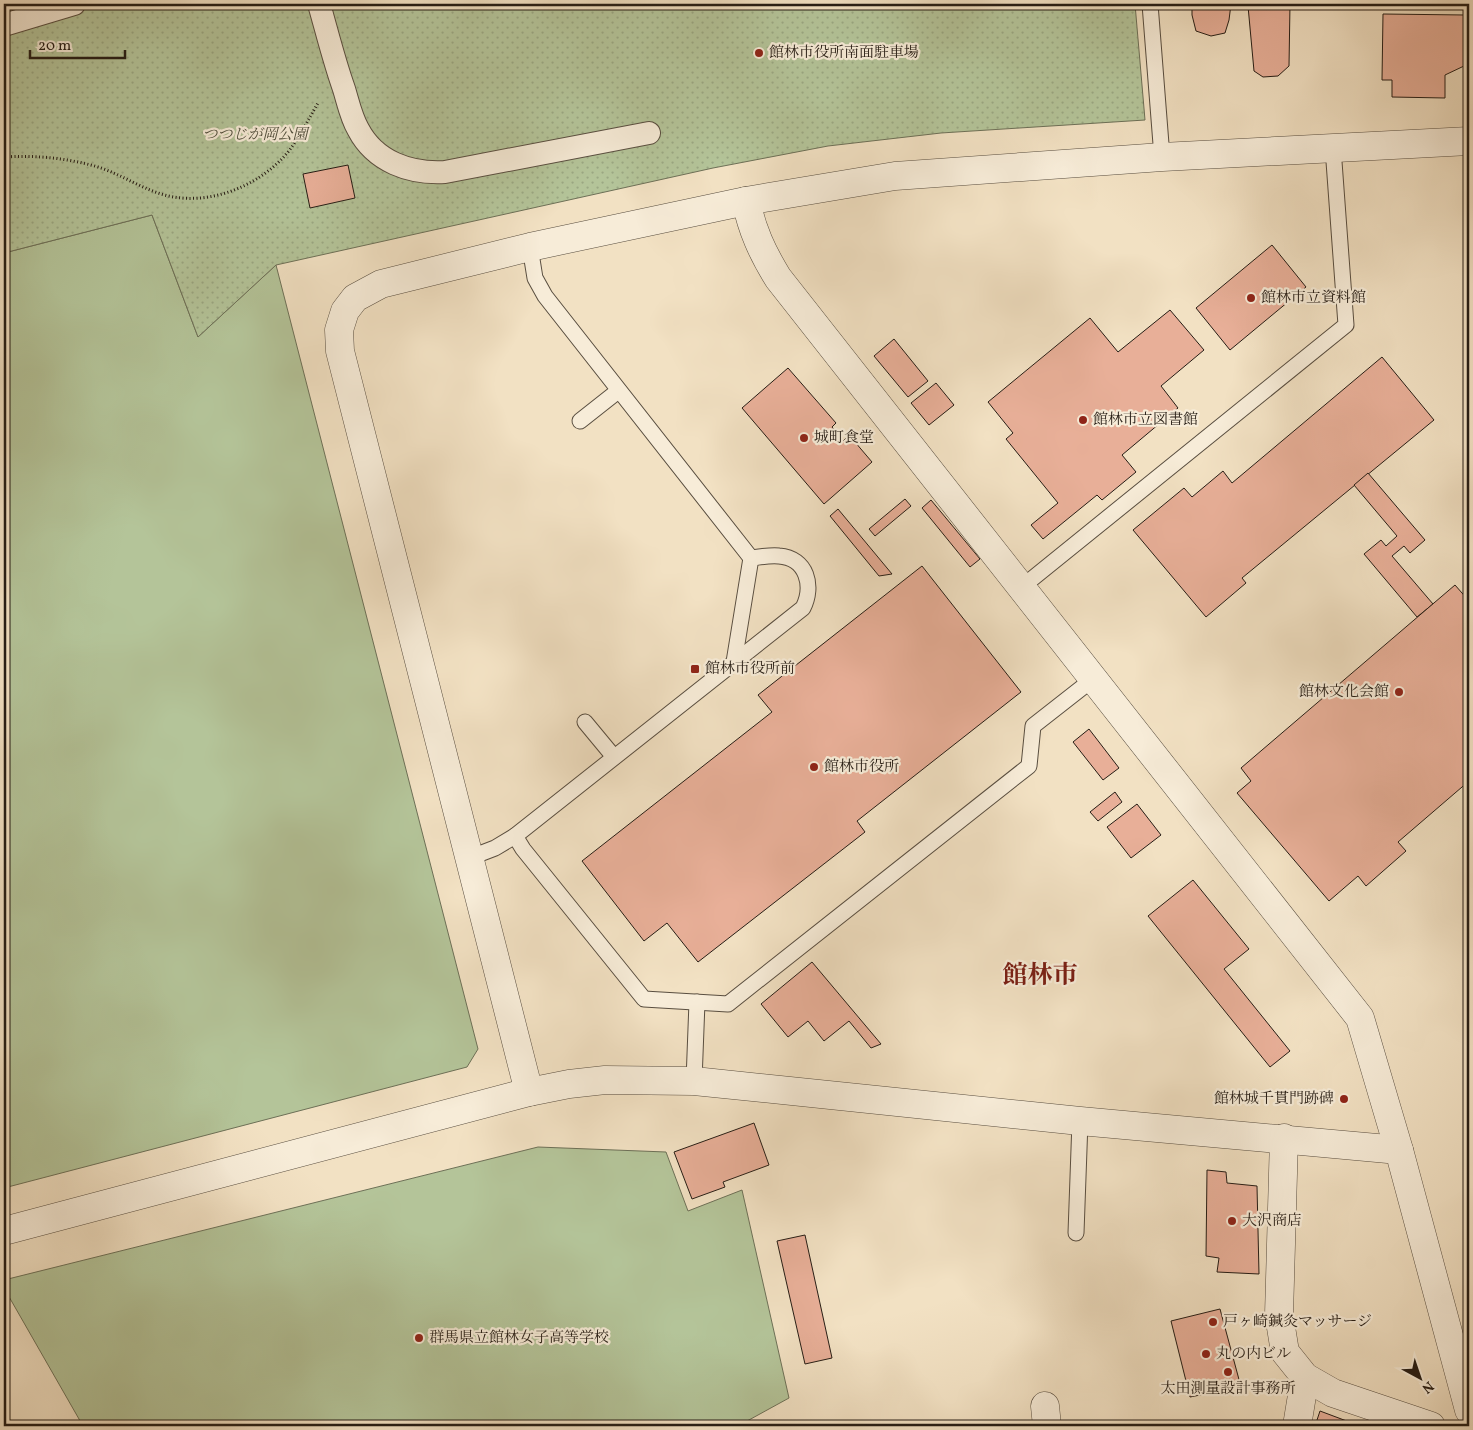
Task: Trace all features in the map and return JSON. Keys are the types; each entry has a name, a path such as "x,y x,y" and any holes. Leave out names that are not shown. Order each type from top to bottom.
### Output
{"street":[{"path":"4,25 74,4"},
{"path":"319,4 357,128 366,141 388,161 416,172 446,172 649,133"},
{"path":"529,1092 340,351 339,330 345,311 355,298 381,284 530,247 746,201 895,176 1162,156 1469,141"},
{"path":"746,201 752,228 760,249 778,278 1360,1018 1464,1361 1469,1410"},
{"path":"4,1231 529,1092 570,1084 605,1080 694,1081 1080,1121 1284,1138 1399,1150"},
{"path":"1284,1138 1279,1315 1285,1352 1306,1377 1333,1393 1431,1426"},
{"path":"1297,1426 1306,1377"}],"lane":[{"path":"1150,4 1162,156"},
{"path":"1022,587 1346,325 1333,148"},
{"path":"530,247 535,278 545,296 751,558 734,662"},
{"path":"580,421 618,391"},
{"path":"469,858 495,848 515,836 803,608 808,598 807,576 800,565 789,558 778,556 751,558"},
{"path":"515,836 523,849 644,999 728,1004 1029,766 1033,726 1093,679"},
{"path":"585,722 614,757"},
{"path":"694,1081 697,1002"},
{"path":"1076,1233 1080,1121"}],"path":[{"path":"4,157 29,156 68,160 100,168 161,194 178,198 203,197 230,192 252,182 287,153 338,71"}],"green space":[{"name":"つつじが岡公園","path":"4,4 1135,4 1145,120 941,133 828,146 713,168 276,265 198,337 152,215 4,253"},
{"path":"152,215 198,337 276,265 478,1049 467,1067 4,1188 4,253"},
{"name":"群馬県立館林女子高等学校","path":"538,1147 666,1152 688,1211 742,1190 789,1398 738,1426 83,1426 4,1288 4,1280"}],"building":[{"path":"1192,4 1231,4 1225,33 1211,36 1196,31 1192,15"},
{"path":"1231,4 1290,4 1289,66 1278,76 1263,77 1254,71 1248,6"},
{"path":"1383,14 1465,15 1464,66 1445,75 1445,98 1392,97 1392,80 1382,80"},
{"path":"348,165 355,198 310,208 303,174"},
{"name":"館林市立資料館","path":"1272,245 1306,287 1230,350 1196,308"},
{"name":"館林市立図書館","path":"1170,310 1204,350 1161,386 1178,408 1122,455 1136,472 1102,500 1097,495 1043,539 1031,525 1058,503 1006,439 1013,433 988,402 1090,318 1118,352"},
{"path":"894,339 928,381 908,397 874,356"},
{"path":"1382,357 1434,420 1242,578 1246,583 1206,617 1133,530 1184,488 1192,497 1223,471 1232,483"},
{"name":"城町食堂","path":"788,368 836,423 832,427 843,441 849,435 872,462 824,504 742,408"},
{"path":"936,383 954,405 929,425 911,403"},
{"path":"1368,473 1425,540 1410,553 1404,546 1392,556 1433,604 1417,617 1364,554 1381,540 1386,546 1397,536 1354,485"},
{"path":"905,499 911,506 875,536 869,529"},
{"path":"931,500 980,559 970,567 922,508"},
{"path":"838,509 892,574 879,576 830,516"},
{"name":"館林市役所","path":"922,566 1021,692 857,821 865,832 698,962 667,923 644,941 582,861 772,712 758,695"},
{"name":"館林文化会館","path":"1455,585 1469,601 1469,781 1398,842 1406,851 1366,886 1358,876 1329,901 1237,793 1251,781 1241,768"},
{"path":"1089,729 1119,768 1103,780 1073,742"},
{"path":"1115,792 1122,802 1098,821 1090,812"},
{"path":"1137,804 1161,835 1131,858 1107,827"},
{"path":"1193,880 1249,949 1224,969 1290,1051 1270,1067 1148,916"},
{"path":"812,962 881,1044 871,1048 849,1021 824,1041 808,1021 788,1037 761,1004"},
{"path":"754,1123 769,1165 723,1182 725,1187 692,1199 674,1152"},
{"name":"大沢商店","path":"1207,1170 1226,1172 1227,1183 1257,1186 1259,1274 1217,1272 1219,1258 1206,1256"},
{"path":"805,1235 832,1358 805,1364 777,1241"},
{"name":"丸の内ビル","path":"1220,1309 1241,1387 1190,1397 1171,1321"},
{"path":"1320,1411 1352,1423 1351,1426 1315,1426"}],"place":[{"name":"館林市役所南面駐車場","path":"759,53"},
{"name":"館林市立資料館","path":"1251,298"},
{"name":"館林市立図書館","path":"1083,420"},
{"name":"城町食堂","path":"804,438"},
{"name":"館林市役所前","path":"695,669"},
{"name":"館林文化会館","path":"1399,692"},
{"name":"館林市役所","path":"814,767"},
{"name":"館林城千貫門跡碑","path":"1344,1099"},
{"name":"大沢商店","path":"1232,1221"},
{"name":"戸ヶ崎鍼灸マッサージ","path":"1213,1322"},
{"name":"群馬県立館林女子高等学校","path":"419,1338"},
{"name":"丸の内ビル","path":"1206,1354"},
{"name":"太田測量設計事務所","path":"1228,1372"}],"district":[{"name":"館林市","path":"1040,976"}]}
